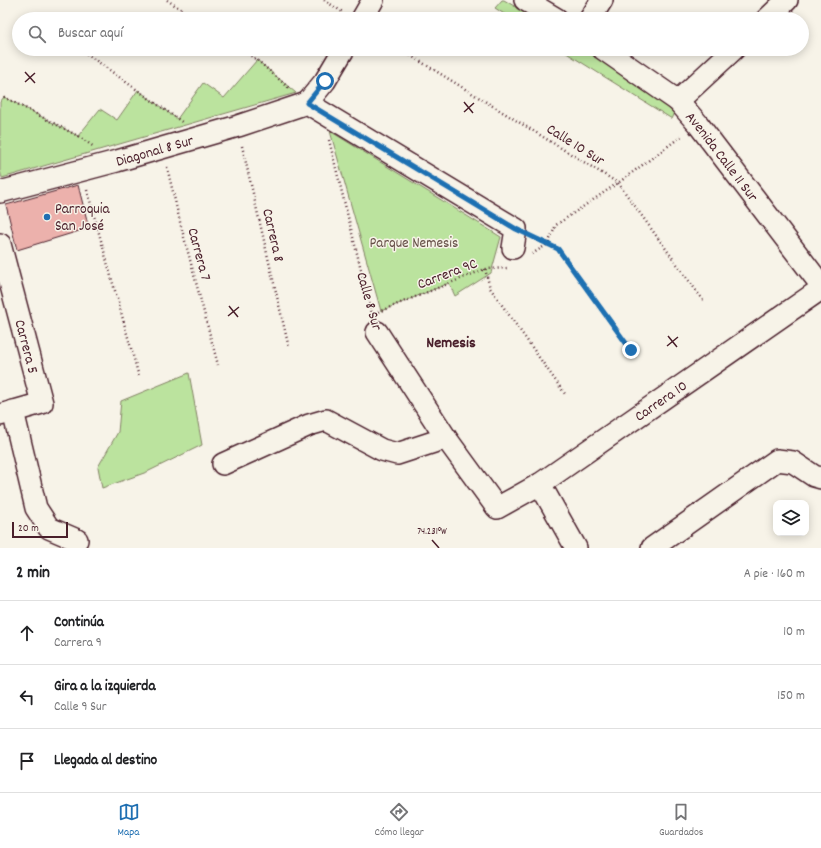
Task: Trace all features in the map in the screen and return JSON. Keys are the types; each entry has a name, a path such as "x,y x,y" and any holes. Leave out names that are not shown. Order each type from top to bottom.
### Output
{"street":[{"path":"360,12 373,0"},
{"path":"525,0 545,12"},
{"path":"594,12 602,0"},
{"path":"774,12 787,0"},
{"path":"340,56 325,81 315,107 518,249"},
{"name":"Avenida Calle 11 Sur","path":"613,56 678,102 698,124 821,285"},
{"path":"678,102 727,56"},
{"name":"Diagonal 8 Sur","path":"0,192 117,161 238,126 315,107"},
{"name":"Carrera 5","path":"0,244 42,403 6,413"},
{"name":"Carrera 10","path":"497,508 540,484 821,289"},
{"name":"Calle 8 Sur","path":"375,323 446,438 497,508"},
{"path":"6,413 36,508 49,528 77,540"},
{"path":"223,464 309,425 326,420 382,450 397,454 446,438"},
{"path":"652,548 777,460 793,462 814,476 821,478"},
{"path":"540,484 576,548"}],"path":[{"path":"167,0 185,12"},
{"path":"324,0 346,12"},
{"path":"90,56 202,136"},
{"path":"251,56 315,107"},
{"name":"Calle 10 Sur","path":"411,56 618,183 702,300"},
{"path":"4,97 78,136 117,161"},
{"name":"Calle 8 Sur","path":"315,107 375,323"},
{"path":"548,244 556,225 618,183 698,124"},
{"name":"Carrera 8","path":"238,126 289,348"},
{"name":"Carrera 7","path":"162,148 218,365"},
{"path":"81,170 139,377"},
{"path":"518,249 548,244 558,249 631,350"},
{"name":"Carrera 9C","path":"375,323 485,269 509,268 518,249 548,244"},
{"path":"485,269 490,288 565,394"}],"green space":[{"path":"502,0 504,0 524,12 501,12 495,8"},
{"path":"571,56 596,56 676,111 672,119"},
{"path":"257,60 296,93 2,178 0,171 0,102 4,97 78,136 100,109 117,120 138,90 177,119 203,83 224,98"},
{"name":"Parque Nemesis","path":"330,131 501,237 491,273 455,296 449,283 381,311"},
{"path":"189,373 202,445 147,472 102,488 98,467 118,432 121,401"}],"building":[{"name":"Parroquia San José","path":"78,185 89,228 17,250 6,205"}],"place":[{"name":"Parroquia San José","path":"47,217"}],"district":[{"name":"Nemesis","path":"451,341"}],"route":[{"path":"325,81 307,103 516,229 558,249 631,350"}]}
